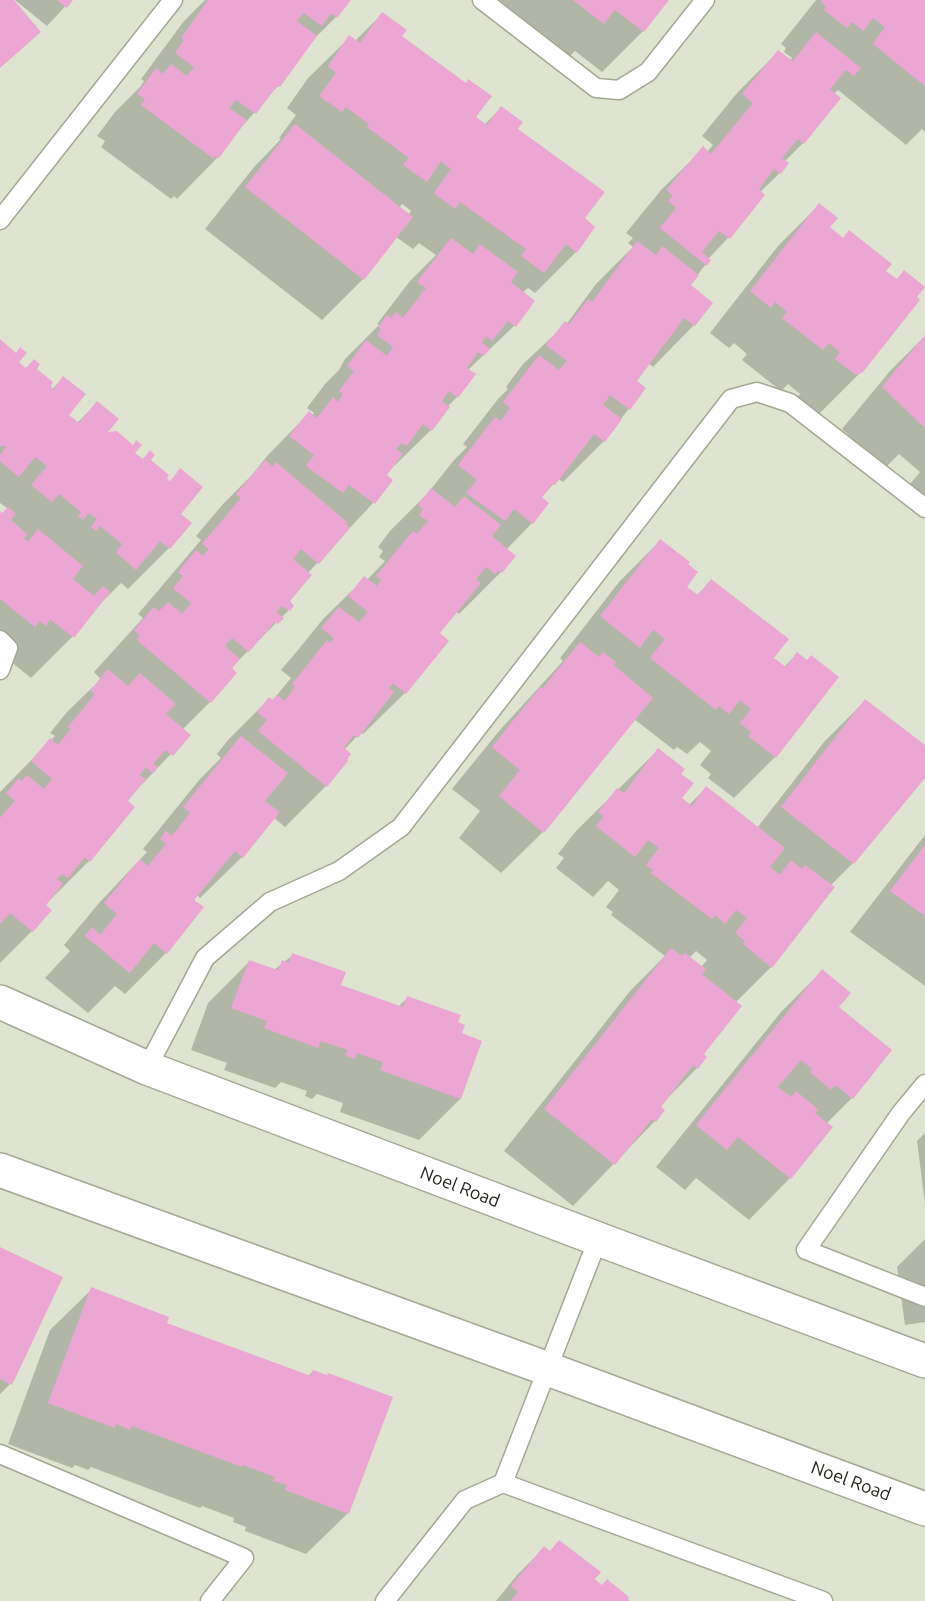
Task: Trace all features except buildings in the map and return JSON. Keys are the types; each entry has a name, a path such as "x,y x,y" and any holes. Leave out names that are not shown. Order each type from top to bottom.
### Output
{"street":[{"name":"Noel Road","path":"0,1002 147,1068 925,1361"},
{"name":"Noel Road","path":"0,1170 925,1509"}],"lane":[{"path":"0,220 173,0"},
{"path":"482,0 596,88 620,90 648,72 705,0"},
{"path":"147,1068 205,958 270,902 339,871 402,827 731,399 757,392 790,404 925,508"},
{"path":"0,640 8,648 0,670"},
{"path":"925,1083 901,1113 806,1250 925,1297"},
{"path":"385,1601 465,1500 503,1483 598,1239"},
{"path":"0,1454 244,1558 210,1601"},
{"path":"503,1483 773,1592 823,1601"}]}
